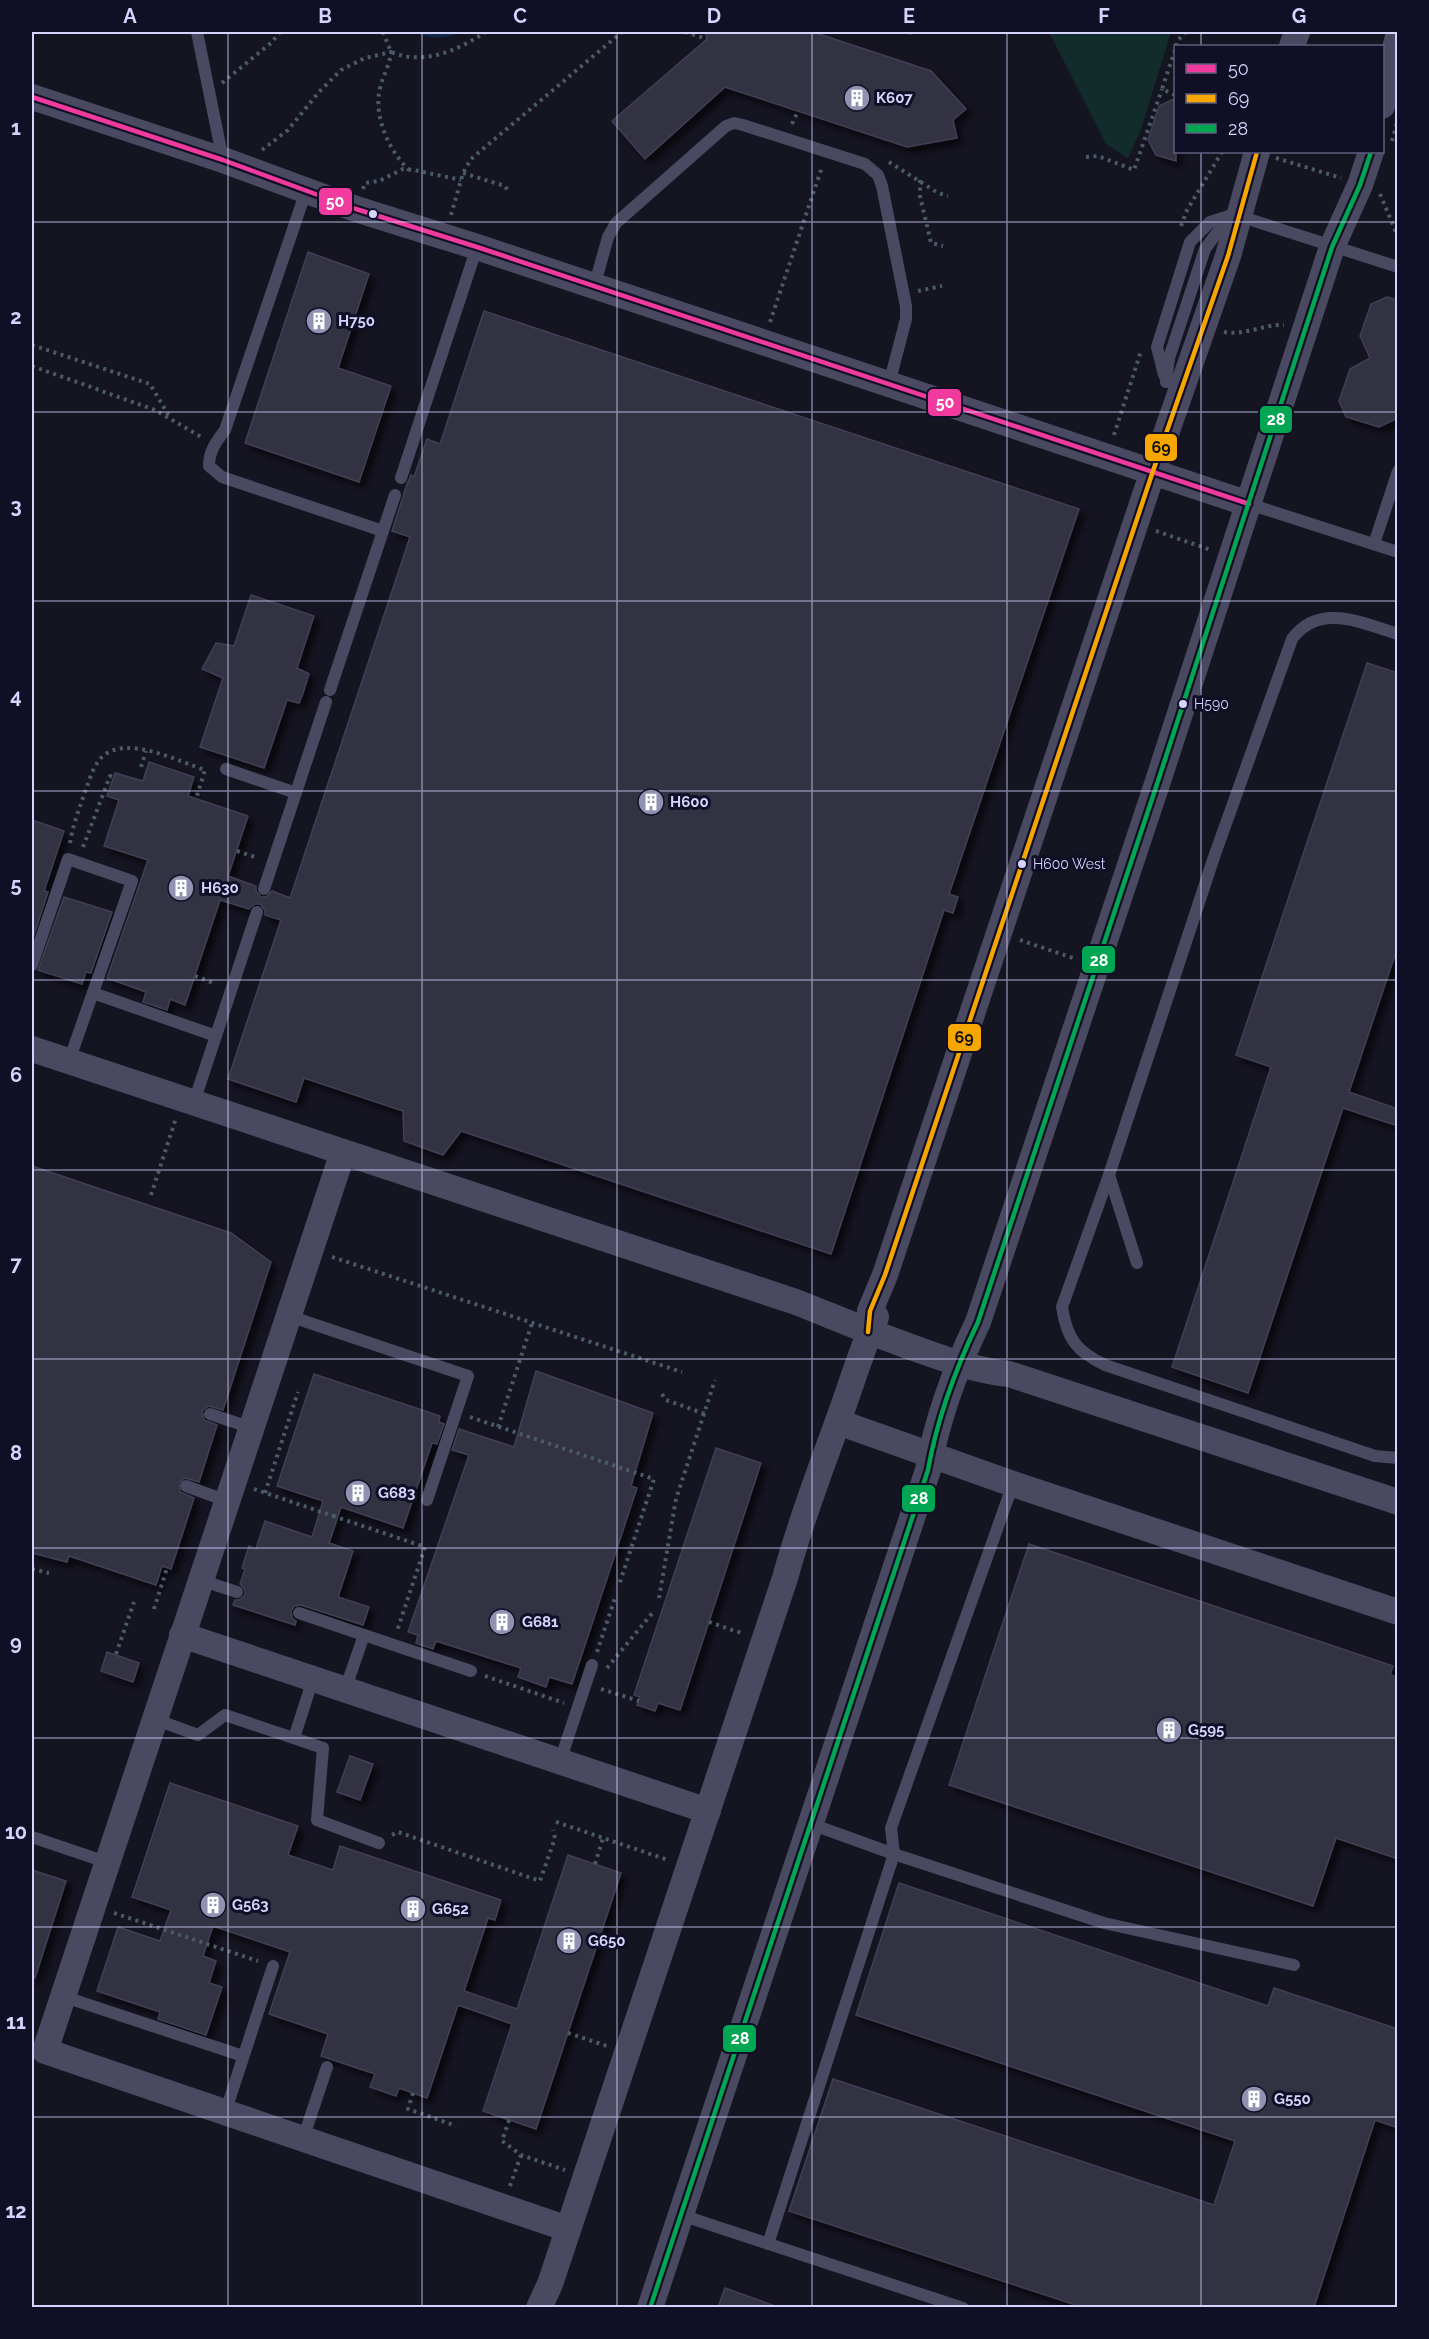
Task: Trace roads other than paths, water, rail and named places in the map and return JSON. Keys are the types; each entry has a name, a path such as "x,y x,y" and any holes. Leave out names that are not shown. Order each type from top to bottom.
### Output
{"street":[{"path":"1384,79 1398,37"},
{"path":"32,97 356,208 1249,504"},
{"path":"539,2307 550,2284 708,1811 820,1465 838,1422 868,1332 877,1314 885,1275 1153,471 1228,256 1239,153"},
{"path":"1234,216 1257,153"},
{"path":"1234,216 1264,173 1274,153"},
{"path":"651,2307 928,1470 960,1364 978,1322 1249,504 1332,247 1345,180 1354,153"},
{"path":"1332,247 1360,185 1371,153"},
{"path":"32,1049 796,1302 868,1332 960,1364 1010,1374 1398,1502"},
{"path":"343,1152 45,2051 568,2229"},
{"path":"978,1322 980,1340 989,1357 1010,1374"},
{"path":"838,1422 1013,1484 1398,1612"},
{"path":"182,1635 708,1811"}],"lane":[{"path":"197,32 210,93 232,164"},
{"path":"594,287 608,237 616,222 726,126 734,123 743,125 865,164 878,176 882,186 906,306 906,319 889,384"},
{"path":"306,191 225,430 214,445 209,458 209,466 222,477 383,531"},
{"path":"1175,407 1157,347 1190,242 1210,222 1234,216 1398,267"},
{"path":"401,478 477,247"},
{"path":"1374,544 1398,471"},
{"path":"264,889 395,495"},
{"path":"1249,504 1398,552"},
{"path":"1398,634 1347,618 1324,617 1311,622 1292,639 1214,857 1109,1175 1062,1307 1065,1323 1073,1343 1092,1359 1105,1365 1375,1456 1398,1458"},
{"path":"226,769 296,793"},
{"path":"32,965 73,860 132,881 69,1061"},
{"path":"194,1102 257,912"},
{"path":"93,993 216,1035"},
{"path":"1109,1175 1137,1263"},
{"path":"289,1316 468,1376 427,1500"},
{"path":"210,1414 252,1428"},
{"path":"768,2244 894,1854 891,1828 1013,1484"},
{"path":"186,1486 230,1491"},
{"path":"200,1580 237,1592"},
{"path":"299,1613 471,1671"},
{"path":"345,1690 364,1635"},
{"path":"560,1761 592,1665"},
{"path":"294,1738 313,1679"},
{"path":"154,1719 198,1735 225,1715 323,1748 316,1820 379,1843"},
{"path":"811,1824 894,1854 1104,1923 1294,1965"},
{"path":"32,1837 106,1862"},
{"path":"225,2113 273,1966"},
{"path":"62,1996 243,2056"},
{"path":"303,2139 327,2067"},
{"path":"681,2215 963,2307"}],"water":[{"path":"415,32 461,32 438,38"}],"place":[{"name":"K607","path":"857,98"},
{"name":"H750","path":"319,321"},
{"name":"H590","path":"1183,704"},
{"name":"H600","path":"651,802"},
{"name":"H600 West","path":"1022,864"},
{"name":"H630","path":"181,888"},
{"name":"G683","path":"358,1493"},
{"name":"G681","path":"502,1622"},
{"name":"G595","path":"1169,1730"},
{"name":"G563","path":"213,1905"},
{"name":"G652","path":"413,1909"},
{"name":"G650","path":"569,1941"},
{"name":"G550","path":"1254,2099"}]}
